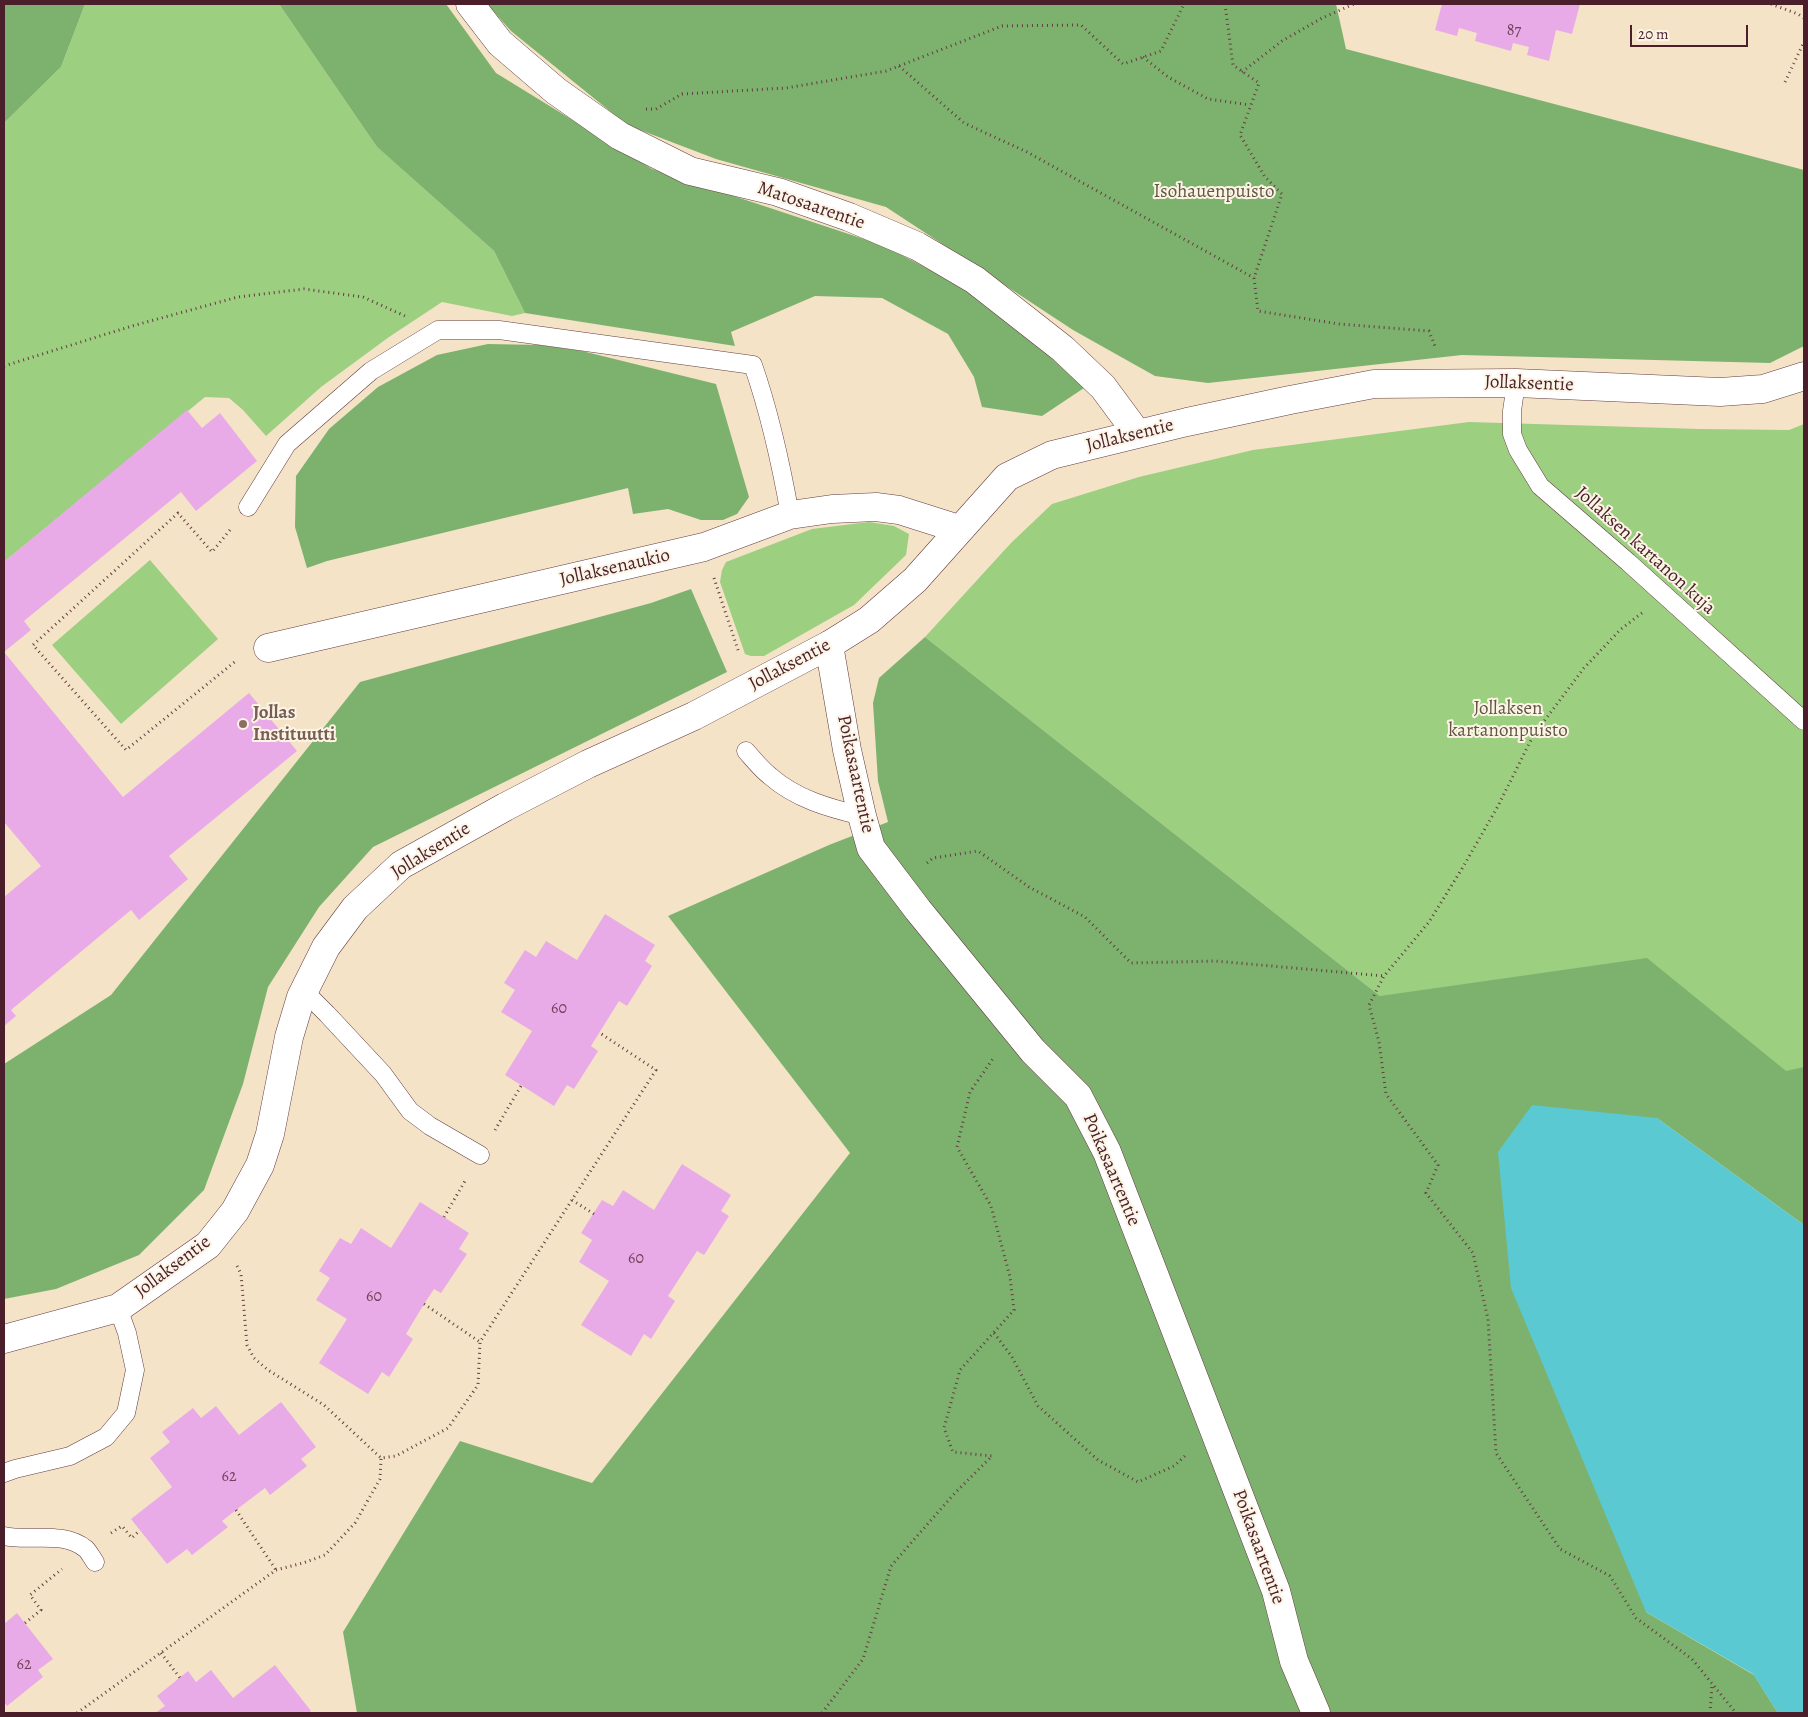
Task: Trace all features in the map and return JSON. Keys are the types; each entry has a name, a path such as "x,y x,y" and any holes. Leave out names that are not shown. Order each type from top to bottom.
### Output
{"street":[{"name":"Matosaarentie","path":"470,4 500,43 556,92 620,136 690,170 778,192 848,217 917,246 975,280 1070,355 1103,387 1137,433"},
{"name":"Jollaksentie","path":"4,1340 118,1308 208,1245 235,1211 260,1166 270,1134 289,1037 304,992 326,947 355,908 401,865 514,802 588,764 694,716 830,645 869,620 915,580 1007,477 1052,455 1137,433 1374,384 1516,382 1720,392 1763,389 1804,376"},
{"name":"Jollaksenaukio","path":"268,648 704,547 790,516 832,509 876,507 899,510 959,529"},
{"name":"Poikasaartentie","path":"830,645 847,750 871,848 918,910 1033,1051 1078,1096 1107,1152 1276,1591 1294,1661 1316,1713"}],"lane":[{"path":"248,507 287,444 371,372 438,330 499,330 753,364 776,444 790,516"},
{"name":"Jollaksen kartanon kuja","path":"1516,382 1512,412 1512,434 1518,450 1540,486 1628,562 1804,721"},
{"path":"746,751 770,777 797,795 827,807 862,816"},
{"path":"304,992 327,1014 382,1074 410,1111 430,1126 480,1155"},
{"path":"4,1473 70,1456 106,1437 126,1413 135,1370 127,1333 118,1308"},
{"path":"4,1536 17,1539 44,1537 69,1540 91,1556"}],"path":[{"path":"646,109 656,108 682,94 786,88 886,71 1002,26 1081,25 1123,64 1161,51 1184,4"},
{"path":"1225,4 1233,65 1259,83 1240,135 1265,177 1282,194 1254,278 1258,311 1339,324 1429,331 1449,382"},
{"path":"1242,72 1282,41 1322,18 1354,4"},
{"path":"1771,4 1804,18"},
{"path":"1785,82 1804,42"},
{"path":"1143,57 1168,77 1208,99 1250,105"},
{"path":"899,66 964,123 1027,152 1254,278"},
{"path":"4,366 132,326 238,296 304,289 363,297 438,330"},
{"path":"248,507 212,552 178,513 33,645 126,750 235,660 268,648"},
{"path":"704,547 740,658"},
{"path":"1665,596 1621,629 1584,668 1533,736 1498,806 1463,867 1429,922 1384,976 1369,1006 1379,1042 1386,1094 1438,1164 1426,1193 1473,1253 1488,1319 1496,1453 1560,1549 1610,1576 1636,1618 1692,1658 1736,1713"},
{"path":"900,886 933,858 978,851 1029,887 1085,917 1131,963 1215,961 1384,976"},
{"path":"822,1713 863,1659 891,1566 953,1495 992,1456 953,1452 944,1428 960,1370 1014,1310 1010,1277 991,1206 957,1147 970,1092 1014,1028"},
{"path":"381,1458 396,1456 448,1428 478,1385 480,1342 656,1070 600,1033"},
{"path":"444,1217 521,1086"},
{"path":"572,1200 594,1214"},
{"path":"77,1713 276,1570 325,1555 355,1523 380,1479 381,1458 324,1405 268,1370 254,1358 247,1345 240,1274 233,1256 218,1233"},
{"path":"424,1304 480,1342"},
{"path":"994,1333 1012,1357 1038,1406 1098,1460 1138,1482 1174,1466 1214,1430"},
{"path":"236,1510 276,1570"},
{"path":"25,1623 41,1610 30,1595 91,1556"},
{"path":"161,1653 180,1678"},
{"path":"1710,1713 1712,1684"}],"green space":[{"path":"4,4 85,4 61,67 4,123"},
{"path":"85,4 279,4 377,147 494,251 525,313 512,316 442,302 389,337 321,387 266,436 243,410 229,398 205,397 4,562 4,123 61,67"},
{"path":"279,4 446,4 496,73 652,169 885,246 990,302 1084,388 1042,416 982,407 974,377 948,334 882,298 815,296 731,332 735,346 525,313 494,251 377,147"},
{"name":"Isohauenpuisto","path":"487,4 1336,4 1346,49 1804,170 1804,346 1770,363 1462,355 1208,383 1155,376 1073,330 886,207 716,159 627,125 511,31"},
{"path":"488,344 540,345 582,351 716,384 749,497 737,514 723,520 701,520 668,509 633,514 628,488 327,561 307,568 295,527 296,476 329,429 378,387 437,355"},
{"name":"Jollaksen kartanonpuisto","path":"1469,422 1789,430 1804,424 1804,1223 1657,1118 1532,1105 1380,996 925,637 1011,543 1052,504 1139,477 1253,450"},
{"path":"869,522 894,526 909,534 906,555 854,605 764,656 745,654 720,582 722,570 726,562 812,529"},
{"path":"150,560 218,639 121,724 52,645"},
{"path":"691,589 727,672 373,847 319,907 268,987 243,1084 204,1190 139,1255 56,1289 4,1299 4,1064 111,995 360,682 651,603"},
{"path":"925,637 1380,996 1647,958 1786,1071 1804,1067 1804,1225 1657,1118 1646,1612 1754,1675 1778,1713 357,1713 343,1632 460,1441 592,1483 850,1153 668,916 829,845 888,822 878,781 873,703 879,678"}],"water":[{"path":"1532,1105 1657,1118 1804,1225 1804,1713 1778,1713 1753,1674 1646,1612 1511,1288 1498,1152"}],"building":[{"path":"1442,4 1580,4 1572,34 1556,30 1549,61 1527,55 1529,47 1513,43 1511,51 1475,41 1477,33 1459,28 1457,36 1435,30"},
{"path":"187,410 202,428 220,413 257,461 196,511 181,492 24,621 31,630 4,652 4,562"},
{"name":"Jollas Instituutti","path":"4,652 123,797 249,693 297,751 169,856 188,879 139,920 131,910 11,1010 16,1016 4,1026 4,897 41,866 4,822"},
{"path":"605,914 655,945 645,961 652,966 627,1006 619,1001 591,1046 598,1051 574,1089 567,1085 554,1106 505,1075 532,1031 501,1012 515,990 504,983 525,950 536,957 546,941 577,960"},
{"path":"682,1164 731,1195 721,1211 729,1216 704,1255 697,1251 668,1296 675,1301 651,1339 644,1334 631,1356 581,1325 609,1281 579,1262 592,1240 581,1233 602,1200 613,1206 623,1190 654,1210"},
{"path":"420,1202 469,1233 459,1249 467,1254 441,1293 434,1289 424,1304 406,1334 413,1339 389,1377 382,1372 368,1394 319,1363 347,1319 316,1300 330,1278 319,1271 340,1238 351,1244 361,1228 391,1248"},
{"path":"281,1402 316,1447 301,1459 307,1466 270,1495 265,1488 236,1510 222,1521 228,1527 192,1555 187,1549 167,1564 131,1519 172,1487 150,1458 170,1442 162,1432 193,1408 201,1418 216,1406 239,1435"},
{"path":"17,1613 53,1659 38,1670 43,1677 7,1706 4,1702 4,1624"},
{"path":"275,1665 311,1711 308,1713 155,1713 165,1706 157,1696 188,1671 196,1682 211,1670 233,1698"}],"place":[{"name":"Jollas Instituutti","path":"243,724"}]}
